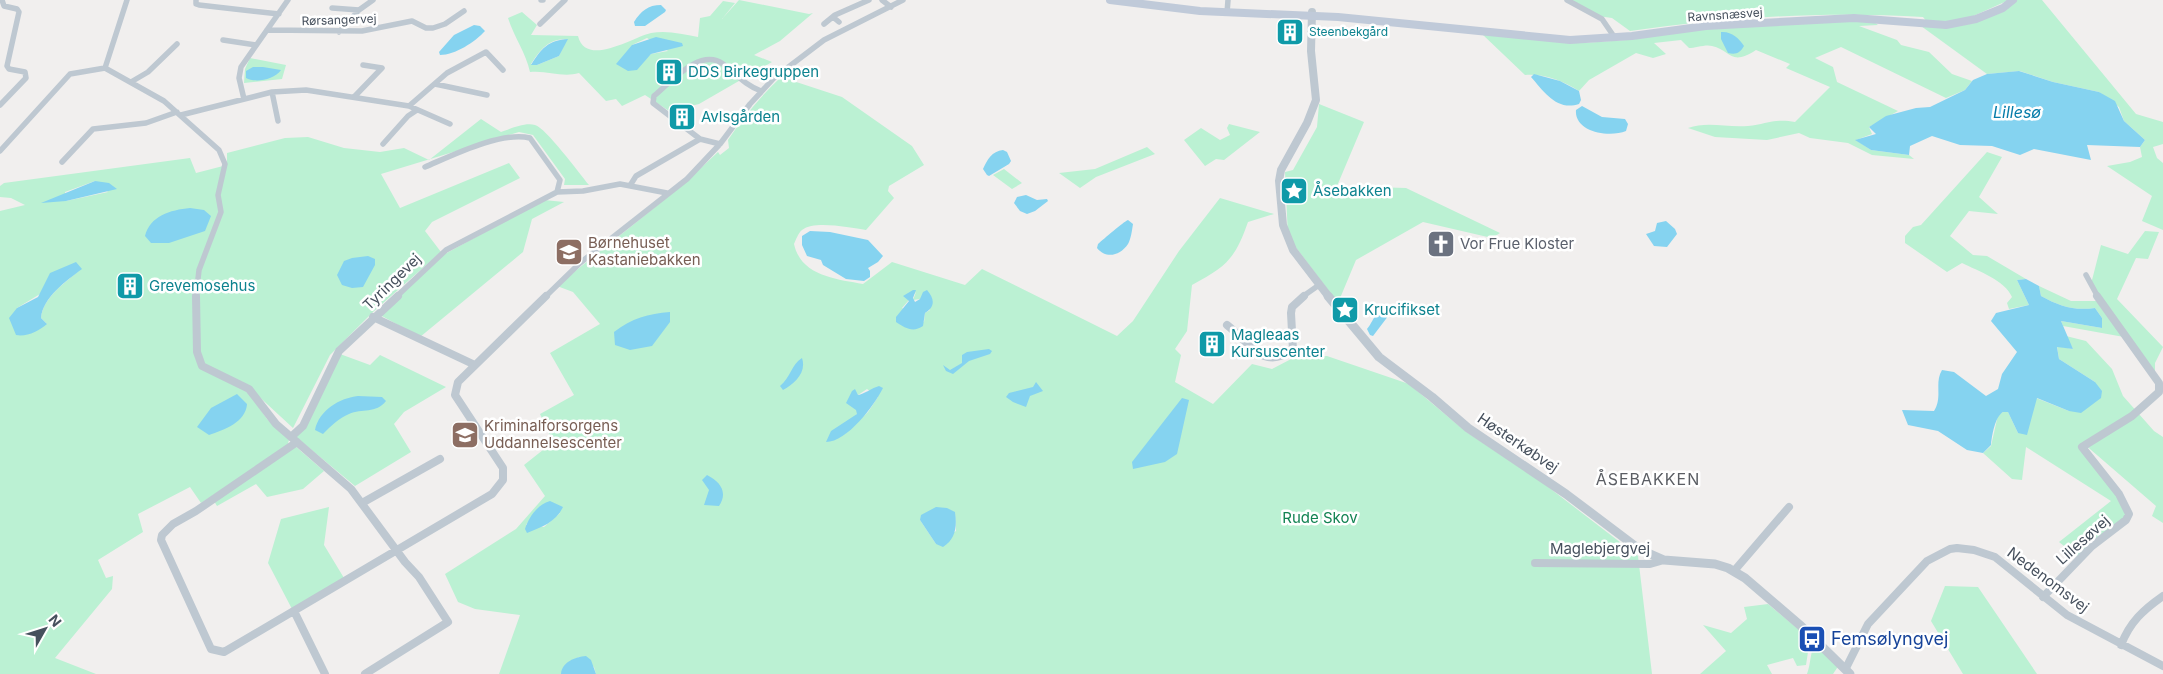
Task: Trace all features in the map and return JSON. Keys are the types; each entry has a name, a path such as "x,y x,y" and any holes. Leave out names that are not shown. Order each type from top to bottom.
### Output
{"main road":[{"name":"Ravnsnæsvej","path":"1110,0 1162,8 1312,14 1433,25 1545,39 1615,38 1706,26 1854,18 1946,25 1976,19 2003,8 2013,0"},
{"name":"Ravnsnæsvej","path":"1127,0 1227,11"}],"street":[{"path":"0,105 26,78 25,72 9,69 7,66 19,12 17,9 4,6 2,0"},
{"path":"105,68 127,0"},
{"path":"196,0 196,4 199,5 279,14"},
{"path":"244,99 239,73 288,0"},
{"path":"339,32 359,10 373,0"},
{"path":"540,24 565,0"},
{"path":"824,24 833,17 869,0"},
{"path":"882,0 891,7"},
{"path":"1227,11 1228,0"},
{"path":"1567,0 1602,19 1615,38"},
{"path":"325,674 294,611 492,494 503,480 503,468 454,392 458,382 581,262 687,179 720,144 761,91 795,60 824,40 900,1"},
{"path":"332,8 359,10"},
{"name":"Rørsangervej","path":"267,30 339,32 380,29 412,21 422,26 433,28 445,24 464,11"},
{"name":"Høsterkøbvej","path":"1312,14 1311,51 1316,100 1307,123 1282,166 1279,181 1283,225 1286,237 1319,285 1367,346 1474,432 1566,494 1639,549 1664,560 1716,564 1734,571 1801,626 1848,671"},
{"path":"833,17 839,22"},
{"path":"222,40 256,45"},
{"path":"130,82 148,72 177,44"},
{"path":"409,106 456,67 486,52 503,70"},
{"path":"720,144 700,139 671,115 653,104 652,100 695,63 707,58 718,60 743,84 761,91"},
{"path":"354,97 382,68 363,65"},
{"path":"0,151 70,74 105,68 158,96 220,151 225,164 218,195 221,212 200,263 196,291 196,352 199,360 202,366 249,389 276,424 351,489 396,551 420,578 448,622 365,674"},
{"path":"435,84 487,94"},
{"path":"62,162 93,128 146,123 272,92 306,90 409,106 450,124"},
{"path":"272,92 278,121"},
{"path":"384,140 417,110"},
{"path":"425,166 460,152 517,135 525,135 530,138 560,180 557,192"},
{"path":"631,184 636,176 655,167 700,139"},
{"name":"Tyringevej","path":"294,611 224,652 211,649 161,540 162,535 173,524 196,511 294,439 336,355 373,317 446,250 557,192 631,184 667,193"},
{"name":"Lillesøvej","path":"2043,597 2092,546 2126,520 2129,514 2119,494 2082,447 2129,420 2159,392 2158,383 2089,284 2086,275"},
{"path":"1226,325 1242,336 1253,352 1271,358 1286,356 1292,350 1294,340 1290,317 1292,308 1298,299 1319,285"},
{"path":"373,317 475,365"},
{"path":"362,503 440,459"},
{"path":"1734,571 1789,507"},
{"name":"Nedenomsvej","path":"1848,671 1868,624 1927,562 1950,549 1974,550 1995,557 2011,568 2067,616 2163,666"},
{"name":"Maglebjergvej","path":"1535,563 1650,564 1664,560"},
{"path":"2121,645 2128,625 2134,617 2163,596"}],"green space":[{"path":"739,0 809,14 813,13 780,41 754,55 772,62 699,104 669,111 645,95 622,106 616,99 606,101 579,73 567,75 530,72 526,58 508,18 522,12 537,25 531,35 578,36 583,45 590,50 611,48 657,32 698,37 700,18 710,16 723,1 735,3 722,19","holes":["647,38 668,51 651,54 644,60 632,45","560,39 567,39 559,56 537,65 531,64 538,54 550,43"]},
{"path":"1565,0 2009,0 1960,22 1928,23 1923,17 1886,15 1776,16 1630,31 1612,18 1591,15"},
{"path":"2017,0 2042,0 2136,114 2163,122 2163,144 2153,147 2157,158 2163,163 2163,230 2142,221 2152,196 2107,166 2130,162 2142,157 2140,147 2145,140 2124,121 2119,107 2099,92 2053,82 2020,71 1987,74 1921,26 1946,27 2005,9"},
{"path":"1871,20 1878,25 1859,26 1897,40 1901,45 1929,52 1952,74 1972,81 1965,90 1946,98 1841,47 1815,58 1833,67 1837,82 1898,111 1869,127 1872,134 1856,140 1871,150 1909,155 1914,159 1872,155 1848,143 1810,138 1799,133 1767,140 1715,137 1688,128 1703,125 1740,126 1777,121 1795,122 1830,87 1786,68 1790,64 1756,50 1747,55 1736,57 1707,45 1689,48 1681,40 1654,43 1666,54 1653,58 1636,53 1589,80 1579,91 1553,78 1525,75 1482,34 1583,43 1626,40 1714,28"},
{"path":"250,58 286,65 282,79 244,83 245,69"},
{"name":"Rude Skov","path":"781,77 842,97 912,146 924,165 889,186 888,191 894,198 866,230 824,225 808,227 801,231 794,244 798,255 812,269 831,278 863,284 892,262 965,285 982,269 1117,336 1133,321 1179,251 1220,198 1274,214 1248,222 1239,245 1228,260 1214,272 1192,285 1187,331 1175,349 1181,355 1175,382 1213,404 1252,364 1272,369 1295,357 1327,356 1409,384 1465,431 1543,483 1638,556 1652,674 596,674 594,667 579,657 566,664 561,674 499,674 520,615 475,609 458,602 445,574 516,529 545,496 524,465 553,442 540,414 574,395 550,353 600,324 573,292 557,286 659,204 718,152 720,155 729,148 728,140 734,131","holes":["916,292 913,300 920,299 930,310 925,313 924,322 902,308","867,389 878,397 868,412 845,434 857,414 858,392 858,395","539,507 560,513 544,527 526,525","955,512 956,531 936,544 920,520"]},
{"path":"1319,104 1364,122 1337,186 1406,188 1500,233 1492,238 1423,222 1356,260 1338,303 1288,237 1285,172 1293,170 1317,127"},
{"path":"481,119 501,132 531,124 547,134 589,185 564,185 565,179 533,135 519,132 430,159"},
{"path":"1229,124 1260,132 1224,160 1216,159 1205,166 1184,140 1201,128 1220,140 1230,135 1227,128"},
{"path":"308,137 344,148 380,152 404,148 428,160 381,174 400,208 509,163 520,178 432,222 425,231 441,252 373,312 330,355 293,428 243,382 227,379 248,392 267,419 289,440 287,447 201,503 190,487 138,514 143,532 98,560 106,578 113,576 112,589 55,658 96,674 0,674 0,211 25,205 11,198 0,197 0,186 4,183 190,158 196,173 227,165 227,153 285,138","holes":["95,181 108,192 66,201 65,192","81,269 56,290 46,303 41,318 47,324 17,308"]},
{"path":"1147,147 1155,154 1096,177 1080,188 1059,173 1095,169"},
{"path":"1987,152 2002,157 1979,197 1998,214 1969,211 1950,236 1973,255 1987,256 2026,279 2017,280 2029,305 2009,309 2007,303 2012,297 1997,281 1962,263 1947,272 1905,243 1905,236 1913,227 1921,225"},
{"path":"1004,169 1022,183 1012,189 993,175"},
{"path":"544,200 564,202 532,219 523,252 420,337 380,315 443,255"},
{"path":"2145,231 2159,232 2148,259 2136,258 2117,299 2163,347 2155,363 2155,374 2091,284 2101,245 2128,254"},
{"path":"2039,286 2071,301 2099,301 2124,337 2063,326 2061,321 2102,328 2102,318 2095,308 2073,308 2048,300 2041,296"},
{"path":"2066,336 2086,341 2112,369 2123,396 2154,431 2163,437 2163,523 2152,516 2156,506 2083,443 2079,445 2117,494 2126,513 2124,519 2078,557 2059,542 2111,501 2026,447 2022,480 2012,479 1983,453 1991,446 1998,415 2008,412 2018,433 2036,398 2069,411 2095,382 2059,359 2057,346 2073,349"},
{"path":"340,354 370,365 380,355 446,387 404,412 394,424 411,452 355,486 296,437"},
{"path":"295,446 324,471 303,489 267,497 256,484 217,506 214,501"},
{"path":"329,507 324,545 344,578 292,609 268,563 281,519"},
{"path":"1945,586 1978,587 2037,674 1963,674 1931,621"},
{"path":"1768,604 1810,639 1806,665 1797,666 1793,658 1767,665 1772,674 1700,674 1726,651 1703,625 1731,633 1747,619 1744,607"},
{"path":"1816,642 1839,665 1833,674 1807,674"}],"water":[{"path":"661,5 666,10 665,12 645,26 635,26 634,22 642,12 649,7"},
{"path":"474,25 480,26 485,31 464,47 452,53 440,55 439,52 454,35"},
{"path":"1721,32 1731,34 1744,46 1736,54 1728,53 1721,39"},
{"path":"656,37 682,43 683,46 651,54 637,70 628,71 616,64 632,45"},
{"path":"568,39 559,56 537,65 531,65 538,54 550,43"},
{"path":"253,67 281,70 274,76 264,80 250,80 246,78 246,71"},
{"name":"Lillesø","path":"2019,71 2053,82 2099,92 2115,101 2124,121 2145,140 2140,147 2087,145 2091,160 2034,149 2020,155 1992,146 1960,145 1932,136 1910,146 1909,155 1871,150 1855,140 1876,134 1869,127 1886,116 1916,108 1930,107 1965,90 1973,80 1987,74"},
{"path":"1534,74 1560,81 1579,91 1581,100 1579,104 1564,105 1552,99 1531,77"},
{"path":"1582,106 1602,117 1625,119 1628,124 1626,131 1611,134 1586,128 1577,118 1576,110"},
{"path":"1003,150 1007,152 1011,161 989,176 987,175 983,169 988,159 996,152"},
{"path":"95,181 109,183 117,189 66,201 41,203"},
{"path":"1026,195 1037,200 1047,199 1048,201 1035,211 1027,214 1020,211 1014,203 1017,197"},
{"path":"190,208 204,210 211,216 205,231 169,243 151,243 145,236 151,223 162,215 175,210"},
{"path":"1128,220 1133,224 1130,240 1125,248 1113,255 1109,255 1097,248 1098,244"},
{"path":"1666,221 1675,229 1677,234 1667,247 1654,246 1646,234 1655,231 1657,223"},
{"path":"810,231 830,232 868,240 883,256 878,262 868,268 870,277 864,281 846,279 823,265 821,260 807,256 802,245 802,236"},
{"path":"368,256 375,259 375,265 363,287 352,288 342,285 337,275 344,261"},
{"path":"76,262 82,269 56,290 46,303 41,318 47,324 33,333 16,335 9,318 17,308 38,297 50,273"},
{"path":"2026,279 2039,286 2041,296 2048,300 2073,308 2095,308 2102,318 2102,328 2061,321 2073,349 2057,347 2059,359 2095,382 2102,391 2101,398 2081,413 2069,411 2037,398 2027,435 2018,433 2008,412 2003,412 1996,422 1991,445 1983,453 1967,450 1938,431 1908,425 1902,410 1934,411 1938,401 1939,380 1942,370 1954,372 1986,396 1998,389 2002,374 2017,352 1991,321 1996,313 2029,305 2017,280"},
{"path":"916,290 913,298 915,302 927,290 933,300 931,308 925,313 923,326 916,329 906,328 896,322 896,317 909,301 903,296"},
{"path":"1387,307 1392,311 1373,336 1370,335 1367,329 1377,313"},
{"path":"670,312 670,322 652,346 630,350 615,345 614,332 627,323 654,314"},
{"path":"989,349 992,351 990,354 969,361 953,374 946,371 943,365 950,370 962,363 962,355 967,352"},
{"path":"802,358 803,368 801,373 791,385 783,390 780,386 787,379 795,364"},
{"path":"1036,382 1043,391 1030,396 1026,407 1006,397 1009,393 1033,387"},
{"path":"879,386 883,388 859,422 842,436 826,442 831,431 857,414 856,410 846,403 852,391 855,389 858,395"},
{"path":"237,394 247,404 243,416 227,428 209,435 197,427 211,408"},
{"path":"358,396 382,397 386,401 378,408 354,412 345,416 335,422 323,434 315,430 321,417 331,406 344,399"},
{"path":"1182,398 1189,400 1177,454 1165,462 1133,469 1132,462"},
{"path":"707,475 722,488 723,497 719,506 704,505 709,490 702,480"},
{"path":"550,501 563,507 557,517 538,529 527,533 525,529 531,516 537,508"},
{"path":"936,507 947,508 955,512 955,532 951,540 943,547 936,544 920,520 921,515"},
{"path":"586,656 591,660 596,674 561,674 566,663"}],"place":[{"name":"Steenbekgård","path":"1290,32"},
{"name":"DDS Birkegruppen","path":"669,72"},
{"name":"Avlsgården","path":"682,117"},
{"name":"Åsebakken","path":"1294,191"},
{"name":"Vor Frue Kloster","path":"1441,244"},
{"name":"Børnehuset Kastaniebakken","path":"569,252"},
{"name":"Grevemosehus","path":"130,286"},
{"name":"Krucifikset","path":"1345,310"},
{"name":"Magleaas Kursuscenter","path":"1212,344"},
{"name":"Kriminalforsorgens Uddannelsescenter","path":"465,435"},
{"name":"Femsølyngvej","path":"1812,639"}],"district":[{"name":"ÅSEBAKKEN","path":"1648,479"}]}
